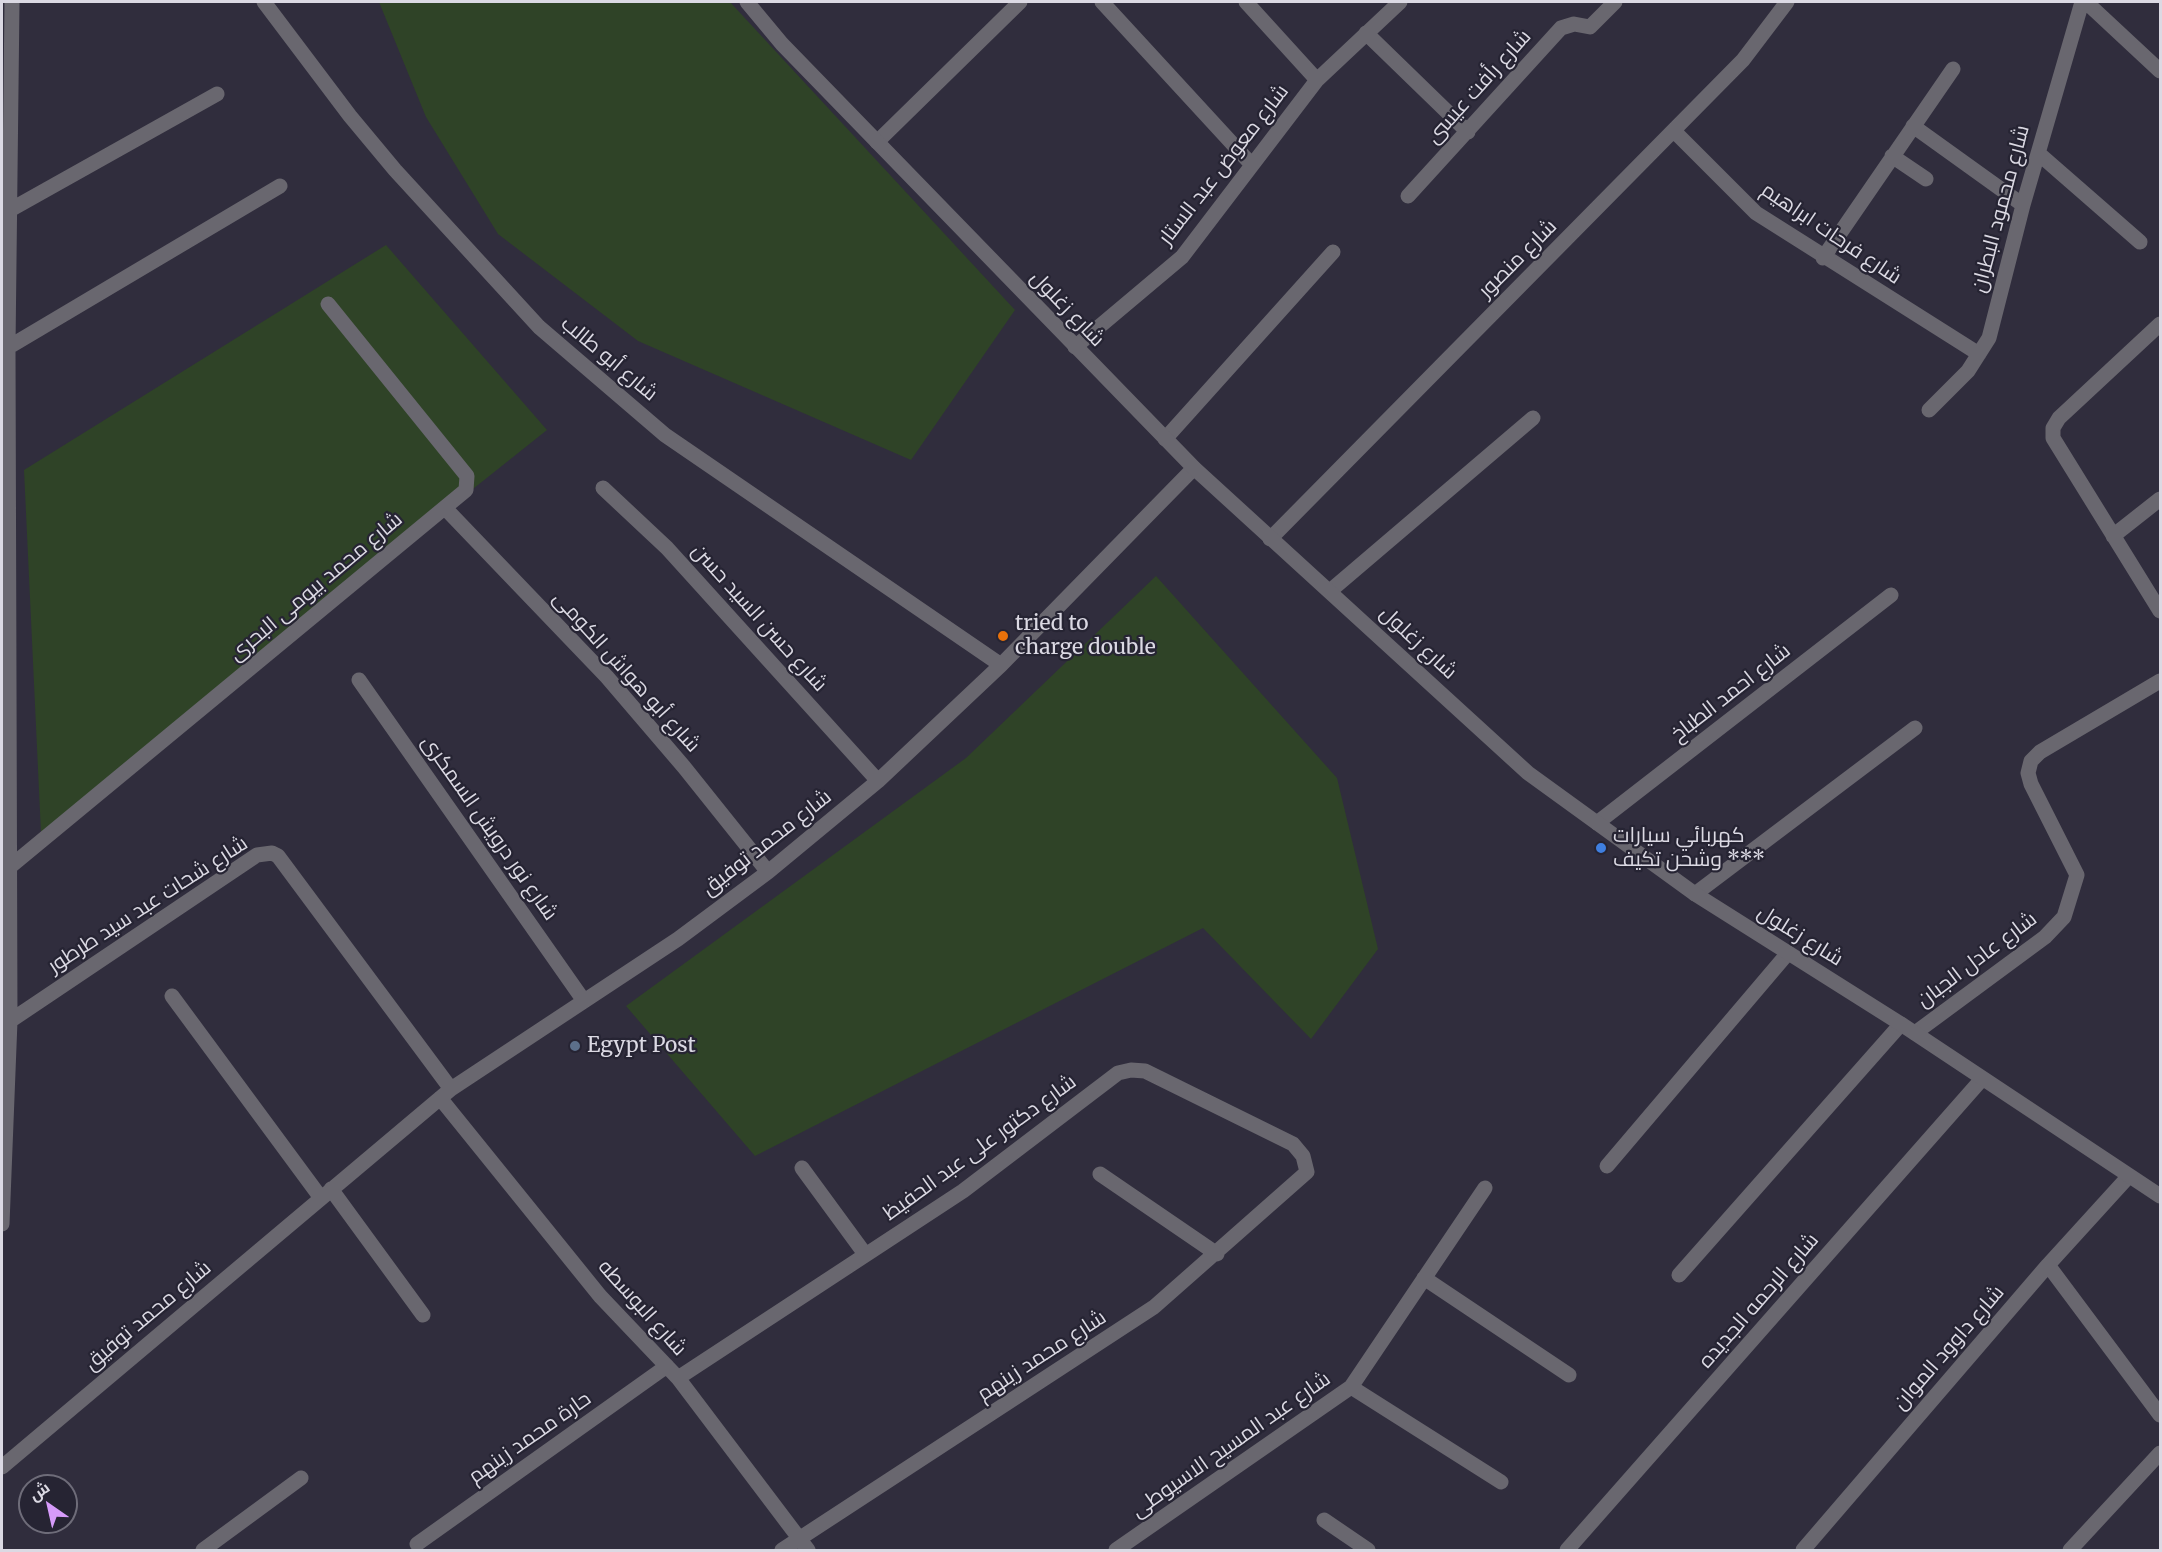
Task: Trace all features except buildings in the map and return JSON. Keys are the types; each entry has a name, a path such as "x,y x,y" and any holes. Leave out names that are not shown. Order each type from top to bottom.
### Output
{"street":[{"path":"2,1224 10,1021 11,866 6,802 5,349 10,210 6,158 12,2"},
{"name":"شارع أبو طالب","path":"264,2 350,116 395,170 539,327 665,435 1001,665"},
{"name":"شارع زغلول","path":"747,2 782,44 1194,468 1528,773 1695,894 1915,1033 2160,1196"},
{"path":"877,142 1020,2"},
{"path":"1102,2 1251,165"},
{"path":"1246,2 1317,80"},
{"name":"شارع رأفت عيسى","path":"1408,196 1561,28 1574,24 1590,27 1615,2"},
{"name":"شارع منصور","path":"1270,539 1743,60 1787,2"},
{"path":"2084,2 2160,71"},
{"name":"شارع محمود البطران","path":"1929,410 1968,372 1989,338 2023,205 2084,2"},
{"name":"شارع معوض عبد الستار","path":"1075,347 1182,257 1317,80 1396,3"},
{"path":"1366,33 1468,132"},
{"path":"1823,258 1953,69"},
{"path":"10,210 218,94"},
{"path":"1913,126 2023,205"},
{"name":"شارع فرحات ابراهيم","path":"1674,131 1756,213 1823,258 1979,354"},
{"path":"2038,153 2140,242"},
{"path":"1892,156 1926,178"},
{"path":"5,349 280,186"},
{"path":"1166,439 1333,252"},
{"name":"شارع محمد بيومى البحرى","path":"11,866 466,490 466,476 328,304"},
{"path":"2160,324 2059,418 2053,428 2053,438 2160,611"},
{"path":"1330,591 1533,418"},
{"name":"شارع محمد توفيق","path":"2,1467 446,1094 678,939 768,872 878,781 1001,665 1194,468"},
{"name":"شارع حسن السيد حسن","path":"603,488 667,548 878,781"},
{"path":"2113,536 2160,499"},
{"name":"شارع أبو هواش الكومى","path":"445,508 607,677 684,767 768,872"},
{"name":"شارع احمد الطباخ","path":"1597,823 1891,596"},
{"name":"شارع نور درويش السمكرى","path":"359,680 585,1001"},
{"name":"شارع عادل الجبان","path":"1915,1033 2045,937 2064,917 2077,875 2031,784 2028,772 2031,761 2040,752 2160,681"},
{"path":"1695,894 1915,728"},
{"name":"شارع شحات عبد سيد طرطور","path":"10,1021 257,855 272,853 278,856 446,1094"},
{"path":"1607,1166 1788,953"},
{"path":"172,996 423,1314"},
{"path":"1679,1275 1901,1024"},
{"name":"شارع دكتور على عبد الحفيظ","path":"678,1378 963,1191 1118,1073 1131,1070 1145,1071 1293,1144 1303,1156 1307,1172"},
{"name":"شارع الرحمه الجديده","path":"1567,1551 1982,1079"},
{"name":"شارع البوسطه","path":"446,1094 600,1296 678,1378 804,1545"},
{"path":"802,1167 865,1254"},
{"name":"شارع محمد زينهم","path":"782,1551 804,1545 1162,1301 1307,1172"},
{"path":"1100,1174 1217,1254"},
{"name":"شارع داوود الموان","path":"1803,1551 2048,1265 2129,1176"},
{"name":"شارع عبد المسيح الاسيوطى","path":"1116,1551 1351,1387 1485,1188"},
{"path":"2048,1265 2160,1415"},
{"path":"1424,1278 1569,1375"},
{"name":"حارة محمد زينهم","path":"417,1544 667,1366"},
{"path":"1351,1387 1501,1482"},
{"path":"2070,1551 2160,1453"},
{"path":"203,1551 301,1478"},
{"path":"1324,1520 1368,1551"}],"green space":[{"path":"379,2 730,2 1015,310 911,460 638,341 498,234 426,117"},
{"path":"386,245 547,430 41,833 24,470"},
{"path":"1156,576 1337,778 1378,949 1311,1039 1203,928 755,1156 626,1006 966,758"}],"place":[{"name":"tried to charge double","path":"1003,636"},
{"name":"كهربائي سيارات وشحن تكيف ***","path":"1601,848"},
{"name":"Egypt Post","path":"575,1046"}]}
